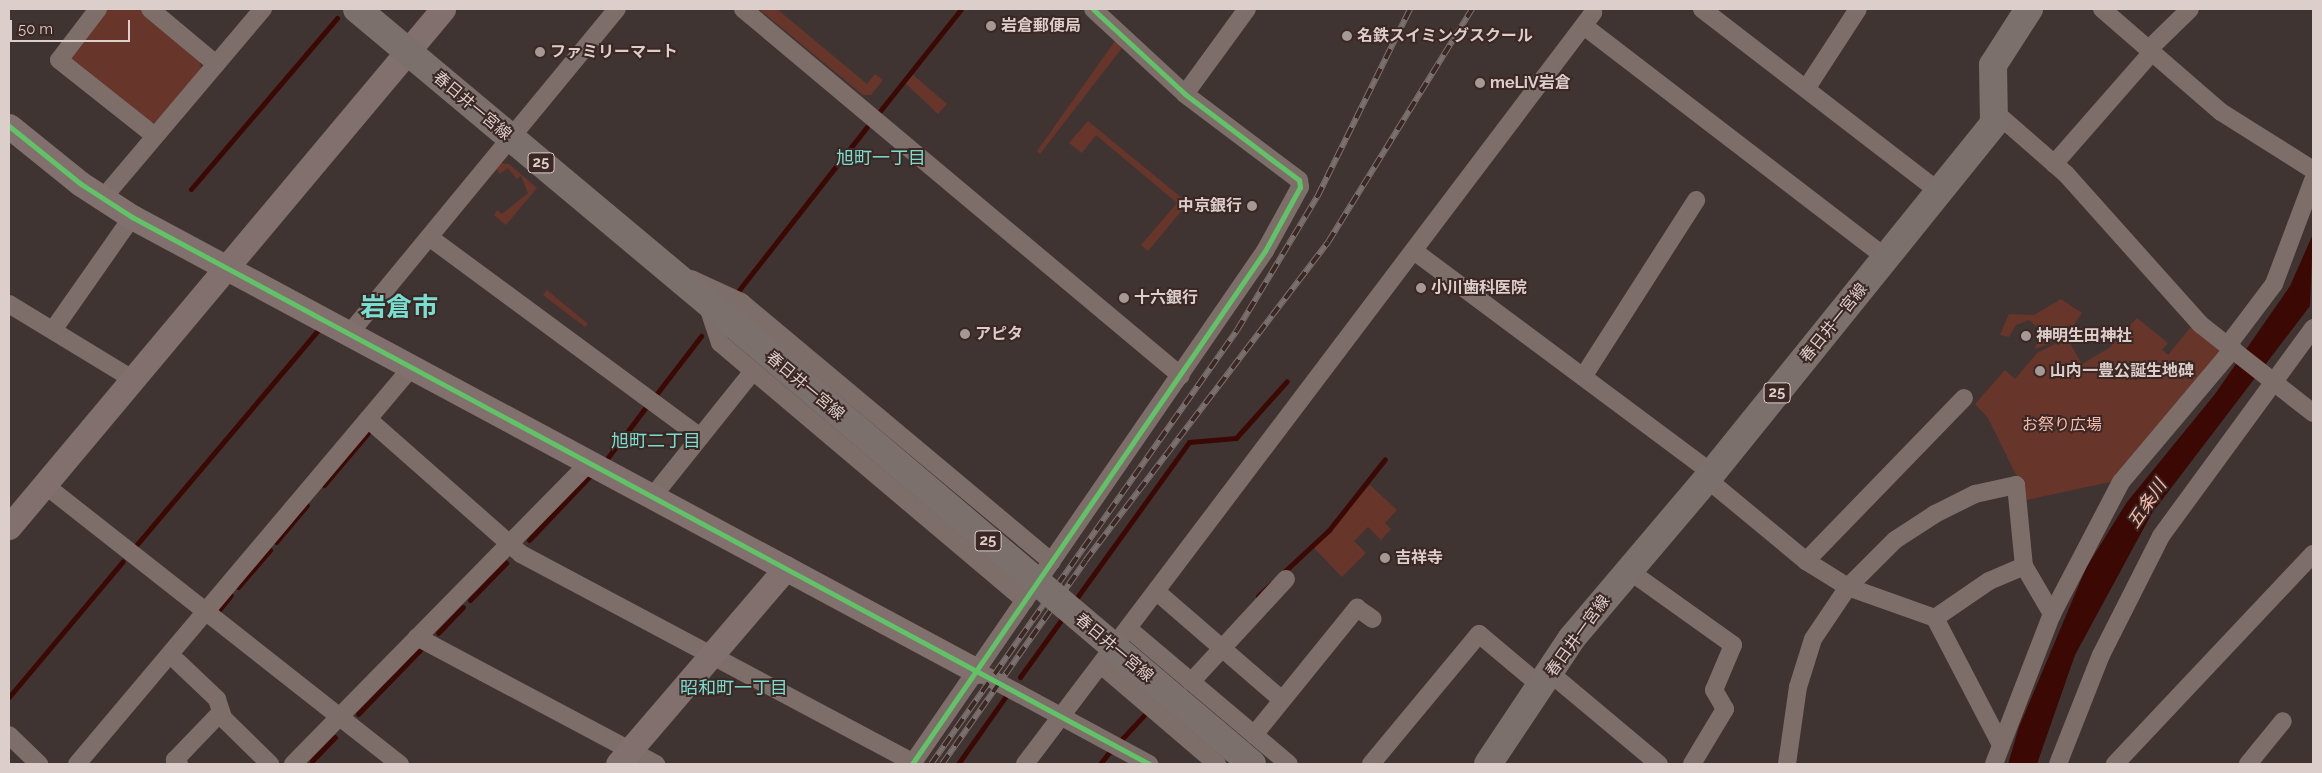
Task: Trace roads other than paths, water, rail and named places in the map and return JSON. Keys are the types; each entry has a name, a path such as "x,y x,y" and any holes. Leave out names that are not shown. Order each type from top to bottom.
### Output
{"main road":[{"name":"春日井一宮線","path":"357,9 1252,764"},
{"path":"1996,113 1993,65 2029,9"},
{"name":"春日井一宮線","path":"1488,764 1572,638 1710,476 1940,192 1994,123 1996,113"}],"street":[{"path":"98,9 59,60 155,136"},
{"path":"150,9 216,64"},
{"path":"103,198 263,9"},
{"path":"9,527 443,9"},
{"path":"349,334 617,9"},
{"path":"743,9 1181,376"},
{"path":"368,419 508,545 913,763 1181,376 1265,251 1300,187 1299,180 1185,94 1093,9"},
{"path":"1185,94 1246,9"},
{"path":"1702,9 1940,192"},
{"path":"1806,89 1858,9"},
{"path":"2102,9 2221,112 2313,170"},
{"path":"2054,164 2150,50 2190,9"},
{"path":"1025,764 1414,251 1589,14 1886,258"},
{"path":"1996,113 2054,164 2200,324 2313,413"},
{"path":"9,126 103,198 132,217 1150,764"},
{"path":"1994,764 2000,743 2052,614 2121,482 2230,347 2274,284 2313,180"},
{"path":"1583,377 1696,200"},
{"path":"53,330 132,217"},
{"path":"429,237 700,437"},
{"path":"1414,251 1583,377 1710,476 1806,561 1848,587 1935,618 2000,743"},
{"path":"661,264 741,302 1052,562"},
{"path":"9,304 134,380"},
{"path":"716,311 720,343 1026,601"},
{"path":"2058,764 2101,655 2161,536 2313,328"},
{"path":"77,764 411,368"},
{"path":"653,496 753,370"},
{"path":"1806,561 1964,398"},
{"path":"293,764 589,463"},
{"path":"45,485 337,719 400,764"},
{"path":"1788,764 1805,662 1813,639 1848,587 1895,540 1935,514 1975,494 2016,485 2024,566 2052,614"},
{"path":"2115,764 2313,554"},
{"path":"1935,618 1988,581 2024,566"},
{"path":"624,758 786,568"},
{"path":"1628,570 1733,645 1714,690 1725,709 1692,764"},
{"path":"1191,682 1286,578"},
{"path":"1157,592 1282,700"},
{"path":"1254,735 1357,608 1373,619"},
{"path":"1129,629 1289,764"},
{"path":"1371,764 1479,634 1546,679 1659,764"},
{"path":"418,637 624,758 656,764"},
{"path":"178,662 217,699 221,712 270,764"},
{"path":"1101,665 1216,764"},
{"path":"179,764 175,760 221,712"},
{"path":"2248,764 2283,721"},
{"path":"9,735 39,764"}],"water":[{"name":"五条川","path":"2313,234 2310,306 2152,513 2075,655 2037,764 2008,764 2019,727 2086,568 2127,502 2215,394 2290,286"}],"waterway":[{"path":"880,111 961,9"},
{"path":"191,189 337,18"},
{"path":"739,290 867,127"},
{"path":"133,549 317,331"},
{"path":"655,396 701,336"},
{"path":"1073,603 1189,442 1236,438 1287,381"},
{"path":"606,460 646,407"},
{"path":"324,485 368,433"},
{"path":"1258,596 1329,530 1385,459"},
{"path":"529,540 591,475"},
{"path":"276,542 307,505"},
{"path":"238,587 270,550"},
{"path":"9,697 123,561"},
{"path":"470,600 506,563"},
{"path":"216,614 231,595"},
{"path":"438,633 463,607"},
{"path":"1020,677 1064,616"},
{"path":"358,714 422,648"},
{"path":"958,764 1006,696"},
{"path":"1120,741 1144,715"},
{"path":"312,761 335,737"},
{"path":"1100,764 1110,751"}],"railway":[{"path":"931,764 1237,330 1317,197 1410,9"},
{"path":"942,764 1085,561 1328,242 1472,9"}],"place":[{"name":"岩倉郵便局","path":"991,26"},
{"name":"名鉄スイミングスクール","path":"1347,36"},
{"name":"ファミリーマート","path":"540,52"},
{"name":"meLiV岩倉","path":"1480,83"},
{"name":"中京銀行","path":"1252,206"},
{"name":"小川歯科医院","path":"1421,288"},
{"name":"十六銀行","path":"1124,298"},
{"name":"アピタ","path":"965,334"},
{"name":"神明生田神社","path":"2026,336"},
{"name":"山内一豊公誕生地碑","path":"2040,371"},
{"name":"吉祥寺","path":"1385,558"}],"district":[{"name":"旭町一丁目","path":"881,158"},
{"name":"岩倉市","path":"399,308"},
{"name":"旭町二丁目","path":"656,441"},
{"name":"昭和町一丁目","path":"734,688"}],"park label":[{"name":"お祭り広場","path":"2062,425"}]}
